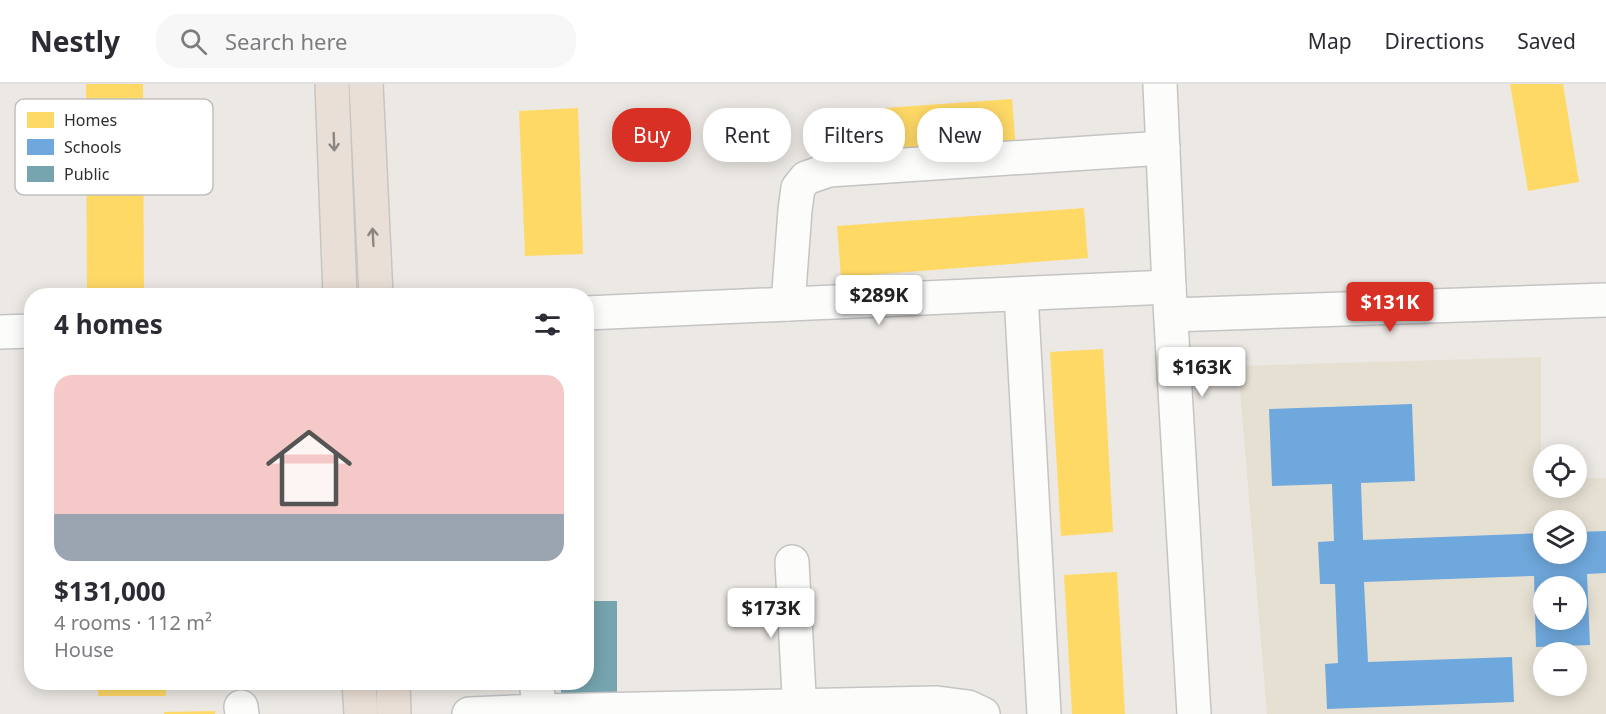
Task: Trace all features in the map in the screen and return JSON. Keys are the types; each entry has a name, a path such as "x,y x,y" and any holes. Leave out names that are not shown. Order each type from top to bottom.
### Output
{"highway":[{"path":"332,84 340,288"},
{"path":"366,84 376,288"},
{"path":"360,690 361,714"},
{"path":"393,690 394,714"}],"street":[{"path":"1160,84 1194,714"},
{"path":"788,304 798,188 806,178 817,173 829,170 1163,148"},
{"path":"1021,294 1044,714"},
{"path":"594,313 1021,294 1171,301 1606,300"},
{"path":"0,332 24,331"},
{"path":"792,562 800,710"},
{"path":"469,714 538,697 800,710 937,703 968,707 983,714"}],"shaded area":[{"path":"1541,357 1541,444 1533,444 1533,498 1587,498 1587,478 1606,478 1606,714 1267,714 1238,366"}],"building: Homes":[{"path":"86,84 143,84 143,99 86,99"},
{"path":"1510,84 1563,84 1579,182 1528,191"},
{"path":"1012,99 1016,151 1003,152 1003,108 917,108 917,159 905,159 905,108 885,108"},
{"path":"578,108 583,254 525,256 519,111"},
{"path":"832,162 871,162 832,165"},
{"path":"87,195 144,195 144,288 87,288"},
{"path":"1084,208 1088,258 841,277 837,226"},
{"path":"1103,349 1113,532 1061,536 1050,352"},
{"path":"1117,572 1125,714 1072,714 1064,575"},
{"path":"98,690 166,690 166,696 98,696"},
{"path":"215,711 215,714 164,714 164,712"}],"building: Schools":[{"path":"1412,404 1415,481 1361,483 1363,540 1533,533 1533,564 1587,564 1587,532 1606,531 1606,573 1587,574 1590,645 1587,645 1587,642 1536,642 1536,630 1587,630 1587,576 1364,582 1368,662 1512,657 1514,702 1327,709 1325,664 1338,663 1335,584 1320,584 1318,542 1334,541 1332,484 1272,486 1269,409"}],"building: Public":[{"path":"594,601 617,601 617,705 561,705 561,690 594,690"}]}
